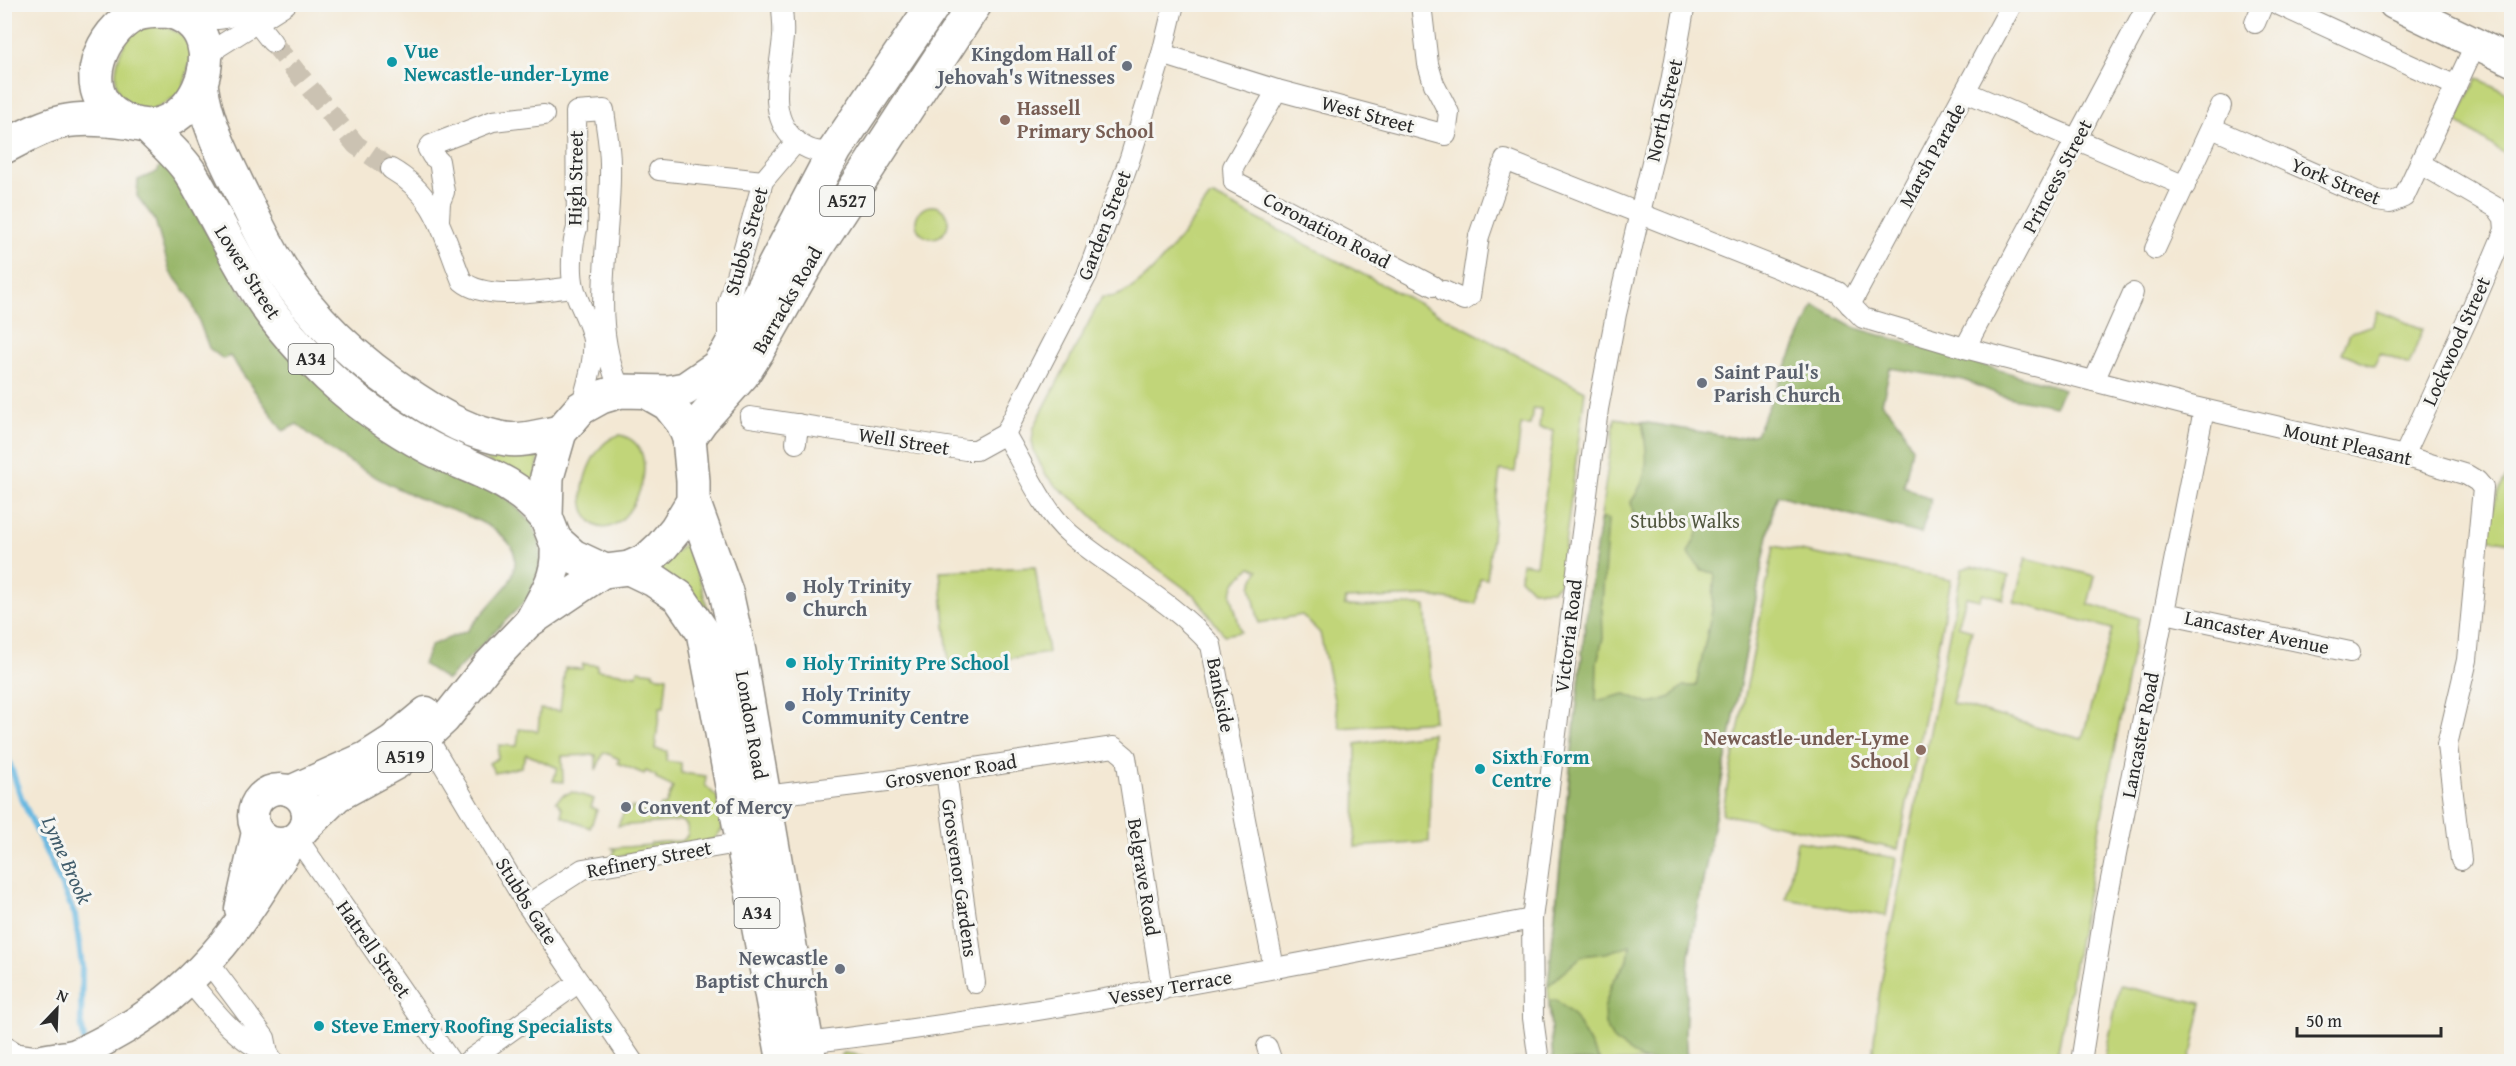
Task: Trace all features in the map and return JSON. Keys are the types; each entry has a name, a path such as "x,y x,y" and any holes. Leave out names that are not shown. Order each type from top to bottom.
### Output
{"highway":[{"path":"105,4 107,11 96,85 99,96 112,112 137,124"},
{"name":"Barracks Road","path":"634,391 685,389 717,367 728,353 835,150 934,4"},
{"name":"Barracks Road","path":"689,438 743,374 758,352 816,248 975,4"},
{"path":"4,147 56,122 90,118 137,124 176,117 193,99 203,73 205,48 196,27 168,10 136,15 119,26 102,53 85,90 56,122"},
{"name":"Lower Street","path":"203,73 211,127 226,162 280,268 309,309 350,352 391,384 449,421 484,435 520,440 570,420"},
{"name":"Lower Street","path":"137,124 190,173 223,236 264,303 297,345 331,379 388,422 430,448 508,483 530,500 550,528"},
{"name":"A34","path":"570,420 601,397 634,391 668,404 678,414 689,438 693,501"},
{"path":"550,528 547,477 570,420"},
{"path":"617,570 647,560 676,529 693,501"},
{"name":"London Road","path":"693,501 726,592 765,796 800,1055"},
{"name":"A34","path":"550,528 573,556 617,570"},
{"name":"London Road","path":"617,570 654,580 678,597 704,632 744,842 800,1055"}],"main road":[{"path":"2394,4 2511,61"},
{"name":"A519","path":"528,624 554,576 557,560 550,528"},
{"name":"A519","path":"62,1057 160,1007 200,972 235,929 298,836 338,796 398,763 427,738 488,665 528,624 617,570"},
{"name":"A519","path":"235,929 252,864 257,832 252,816 257,801 265,793 276,789 290,791 366,757 391,741 488,665"},
{"path":"257,832 263,839 272,843 298,836 307,817 305,806 299,797 290,791"}],"street":[{"path":"782,4 783,35 776,104 781,123 797,141 808,149 822,153 835,150"},
{"name":"Garden Street","path":"1005,434 1087,275 1130,158 1162,54 1174,4"},
{"name":"West Street","path":"1162,54 1277,90 1446,135 1449,113 1434,84 1428,64 1421,4"},
{"name":"North Street","path":"1640,215 1671,82 1685,4"},
{"name":"Marsh Parade","path":"1850,305 2012,4"},
{"name":"Princess Street","path":"1965,348 2148,4"},
{"path":"2255,23 2263,4"},
{"path":"2277,4 2456,86"},
{"path":"168,10 207,20 219,20 271,9"},
{"path":"271,9 272,42"},
{"path":"203,73 218,47 271,9"},
{"name":"York Street","path":"2212,128 2377,201 2391,203 2404,197 2476,43"},
{"name":"Coronation Road","path":"1277,90 1233,167 1234,182 1438,289 1464,300 1470,296 1479,236 1505,160 1640,215"},
{"path":"1966,92 2185,186"},
{"path":"2155,249 2221,106"},
{"name":"High Street","path":"570,420 590,371 593,341 574,287 572,240 577,228 576,112 604,110 610,164 607,251 603,266 603,329 610,365 634,391"},
{"path":"439,220 440,202 444,192 439,161 428,149 431,145 493,121 544,115"},
{"name":"Stubbs Street","path":"728,353 728,304 763,182 797,141"},
{"name":"Lockwood Street","path":"2404,456 2470,313 2505,230 2504,219 2497,208 2421,164"},
{"path":"391,169 415,186 439,220 462,281 469,288 492,293 574,287"},
{"path":"659,170 763,182"},
{"path":"1640,215 1838,292 1850,305"},
{"name":"Victoria Road","path":"1539,1062 1533,1018 1532,919 1598,409 1616,314 1640,215"},
{"path":"2094,381 2133,293"},
{"name":"Mount Pleasant","path":"1850,305 1863,318 1965,348 2204,410 2404,456 2467,475 2477,481 2483,488 2467,660 2447,745 2461,860"},
{"name":"Lancaster Road","path":"2081,1062 2104,915 2204,410"},
{"name":"Well Street","path":"750,417 797,433 966,450 976,450 1005,434"},
{"name":"Bankside","path":"1005,434 1051,515 1070,534 1193,625 1211,645 1267,970"},
{"name":"Lancaster Avenue","path":"2165,613 2350,652"},
{"name":"Stubbs Gate","path":"427,738 527,905 633,1062"},
{"name":"Grosvenor Road","path":"765,796 946,772 1103,747 1114,747 1127,752"},
{"name":"Belgrave Road","path":"1127,752 1162,990"},
{"name":"Grosvenor Gardens","path":"946,772 975,983"},
{"name":"Hatrell Street","path":"298,836 451,1062"},
{"name":"Refinery Street","path":"527,905 583,869 744,842"},
{"name":"Vessey Terrace","path":"800,1055 863,1036 1162,990 1532,919"},
{"path":"200,972 230,1029 253,1047 271,1057"},
{"path":"200,972 265,1038 271,1057"},
{"path":"467,1062 579,982"},
{"path":"4,1050 15,1057 62,1057"}],"green space":[{"path":"162,25 181,34 193,51 182,93 150,112 130,105 121,97 116,80 116,70 121,50 132,34 141,28"},
{"path":"2477,78 2511,95 2511,158 2456,121"},
{"path":"164,159 244,296 513,504 532,523 539,539 541,554 538,573 528,598 447,680 423,664 431,645 467,631 508,584 515,563 514,552 500,534 489,527 477,520 425,501 368,473 338,455 297,424 283,431 230,356 223,359 209,348 190,297 170,272 155,220 137,196 138,180 157,172"},
{"path":"1214,196 1585,391 1560,583 1553,590 1532,590 1520,578 1522,563 1536,565 1554,430 1539,428 1541,409 1533,408 1530,425 1521,425 1515,472 1500,470 1487,579 1480,578 1476,604 1427,596 1346,599 1344,605 1425,606 1434,721 1340,728 1320,633 1302,615 1259,623 1251,586 1258,570 1251,567 1236,581 1231,594 1241,632 1224,635 1195,596 1111,534 1081,505 1056,486 1045,474 1034,451 1032,441 1034,427 1102,297 1117,295 1148,275 1210,197"},
{"path":"932,206 943,211 948,222 943,233 932,238 921,233 916,222 921,211"},
{"name":"Stubbs Walks","path":"1814,305 1856,328 2064,389 2055,406 2002,396 1964,380 1890,368 1882,403 1901,425 1912,448 1904,486 1931,500 1921,534 1778,495 1773,508 1689,955 1685,1033 1687,1061 1644,1061 1614,1041 1605,1025 1604,1009 1612,983 1628,960 1630,945 1606,953 1582,956 1548,986 1585,626 1600,521 1604,518 1608,520 1602,604 1603,638 1597,662 1596,701 1625,694 1649,704 1671,697 1683,686 1696,686 1712,611 1715,573 1702,571 1688,553 1700,528 1678,519 1656,526 1634,518 1631,502 1642,482 1646,464 1646,444 1642,422 1736,438 1756,434"},
{"path":"2378,311 2423,329 2409,365 2380,353 2374,366 2342,353 2350,333 2372,325"},
{"name":"Stubbs Walks","path":"1615,418 1767,443 1793,455 1773,508 1689,955 1685,1033 1687,1061 1553,1062 1548,986 1554,922 1585,626"},
{"path":"620,435 636,444 643,460 643,479 636,499 625,515 613,526 599,527 587,516 583,506 584,482 588,469 601,447 610,439"},
{"path":"472,445 541,450 533,487 470,451"},
{"path":"2511,469 2511,542 2487,538 2495,502 2501,485"},
{"path":"685,543 700,581 708,610 702,608 657,570"},
{"path":"1774,546 1951,580 1898,849 1722,814"},
{"path":"2026,558 2095,576 2088,604 2139,618 2056,1061 1872,1061 1878,1001 1890,934 1962,569 1972,566 2009,576 2003,599 1983,593 1980,600 1966,597 1958,626 1972,630 1952,703 2082,739 2112,629 2014,602"},
{"path":"1035,567 1048,653 949,667 940,571"},
{"path":"583,664 597,665 597,670 637,675 638,670 667,677 664,707 660,707 655,749 667,751 666,761 681,763 681,773 706,776 705,785 718,798 722,829 714,840 612,857 615,850 612,848 680,841 684,840 688,834 687,826 683,821 618,826 625,809 630,811 632,807 656,817 661,805 665,806 673,787 646,771 644,774 618,763 619,759 604,752 596,770 596,755 562,756 563,782 553,781 558,768 526,754 521,767 495,773 489,763 498,758 499,745 517,746 519,729 538,731 540,709 560,711 565,668 582,669"},
{"path":"1432,733 1429,842 1355,847 1356,744"},
{"path":"572,792 594,799 591,807 597,810 590,828 562,816 562,808 556,801"},
{"path":"1797,841 1896,858 1886,916 1786,899"},
{"path":"2120,986 2202,1003 2190,1061 2104,1061"},
{"path":"1556,1000 1574,1016 1600,1061 1553,1061 1549,1001"},
{"path":"844,1053 863,1056 865,1061 837,1061"}],"waterway":[{"name":"Lyme Brook","path":"4,747 21,797 75,915 82,966 81,1021 84,1040"}],"tunnel":[{"path":"272,42 356,145 391,169"}],"place":[{"name":"Vue Newcastle-under-Lyme","path":"392,62"},
{"name":"Kingdom Hall of Jehovah's Witnesses","path":"1127,66"},
{"name":"Hassell Primary School","path":"1005,120"},
{"name":"Saint Paul's Parish Church","path":"1702,383"},
{"name":"Holy Trinity Church","path":"791,597"},
{"name":"Holy Trinity Pre School","path":"791,663"},
{"name":"Holy Trinity Community Centre","path":"790,706"},
{"name":"Newcastle-under-Lyme School","path":"1921,750"},
{"name":"Sixth Form Centre","path":"1480,769"},
{"name":"Convent of Mercy","path":"626,807"},
{"name":"Newcastle Baptist Church","path":"840,969"},
{"name":"Steve Emery Roofing Specialists","path":"319,1026"}]}
